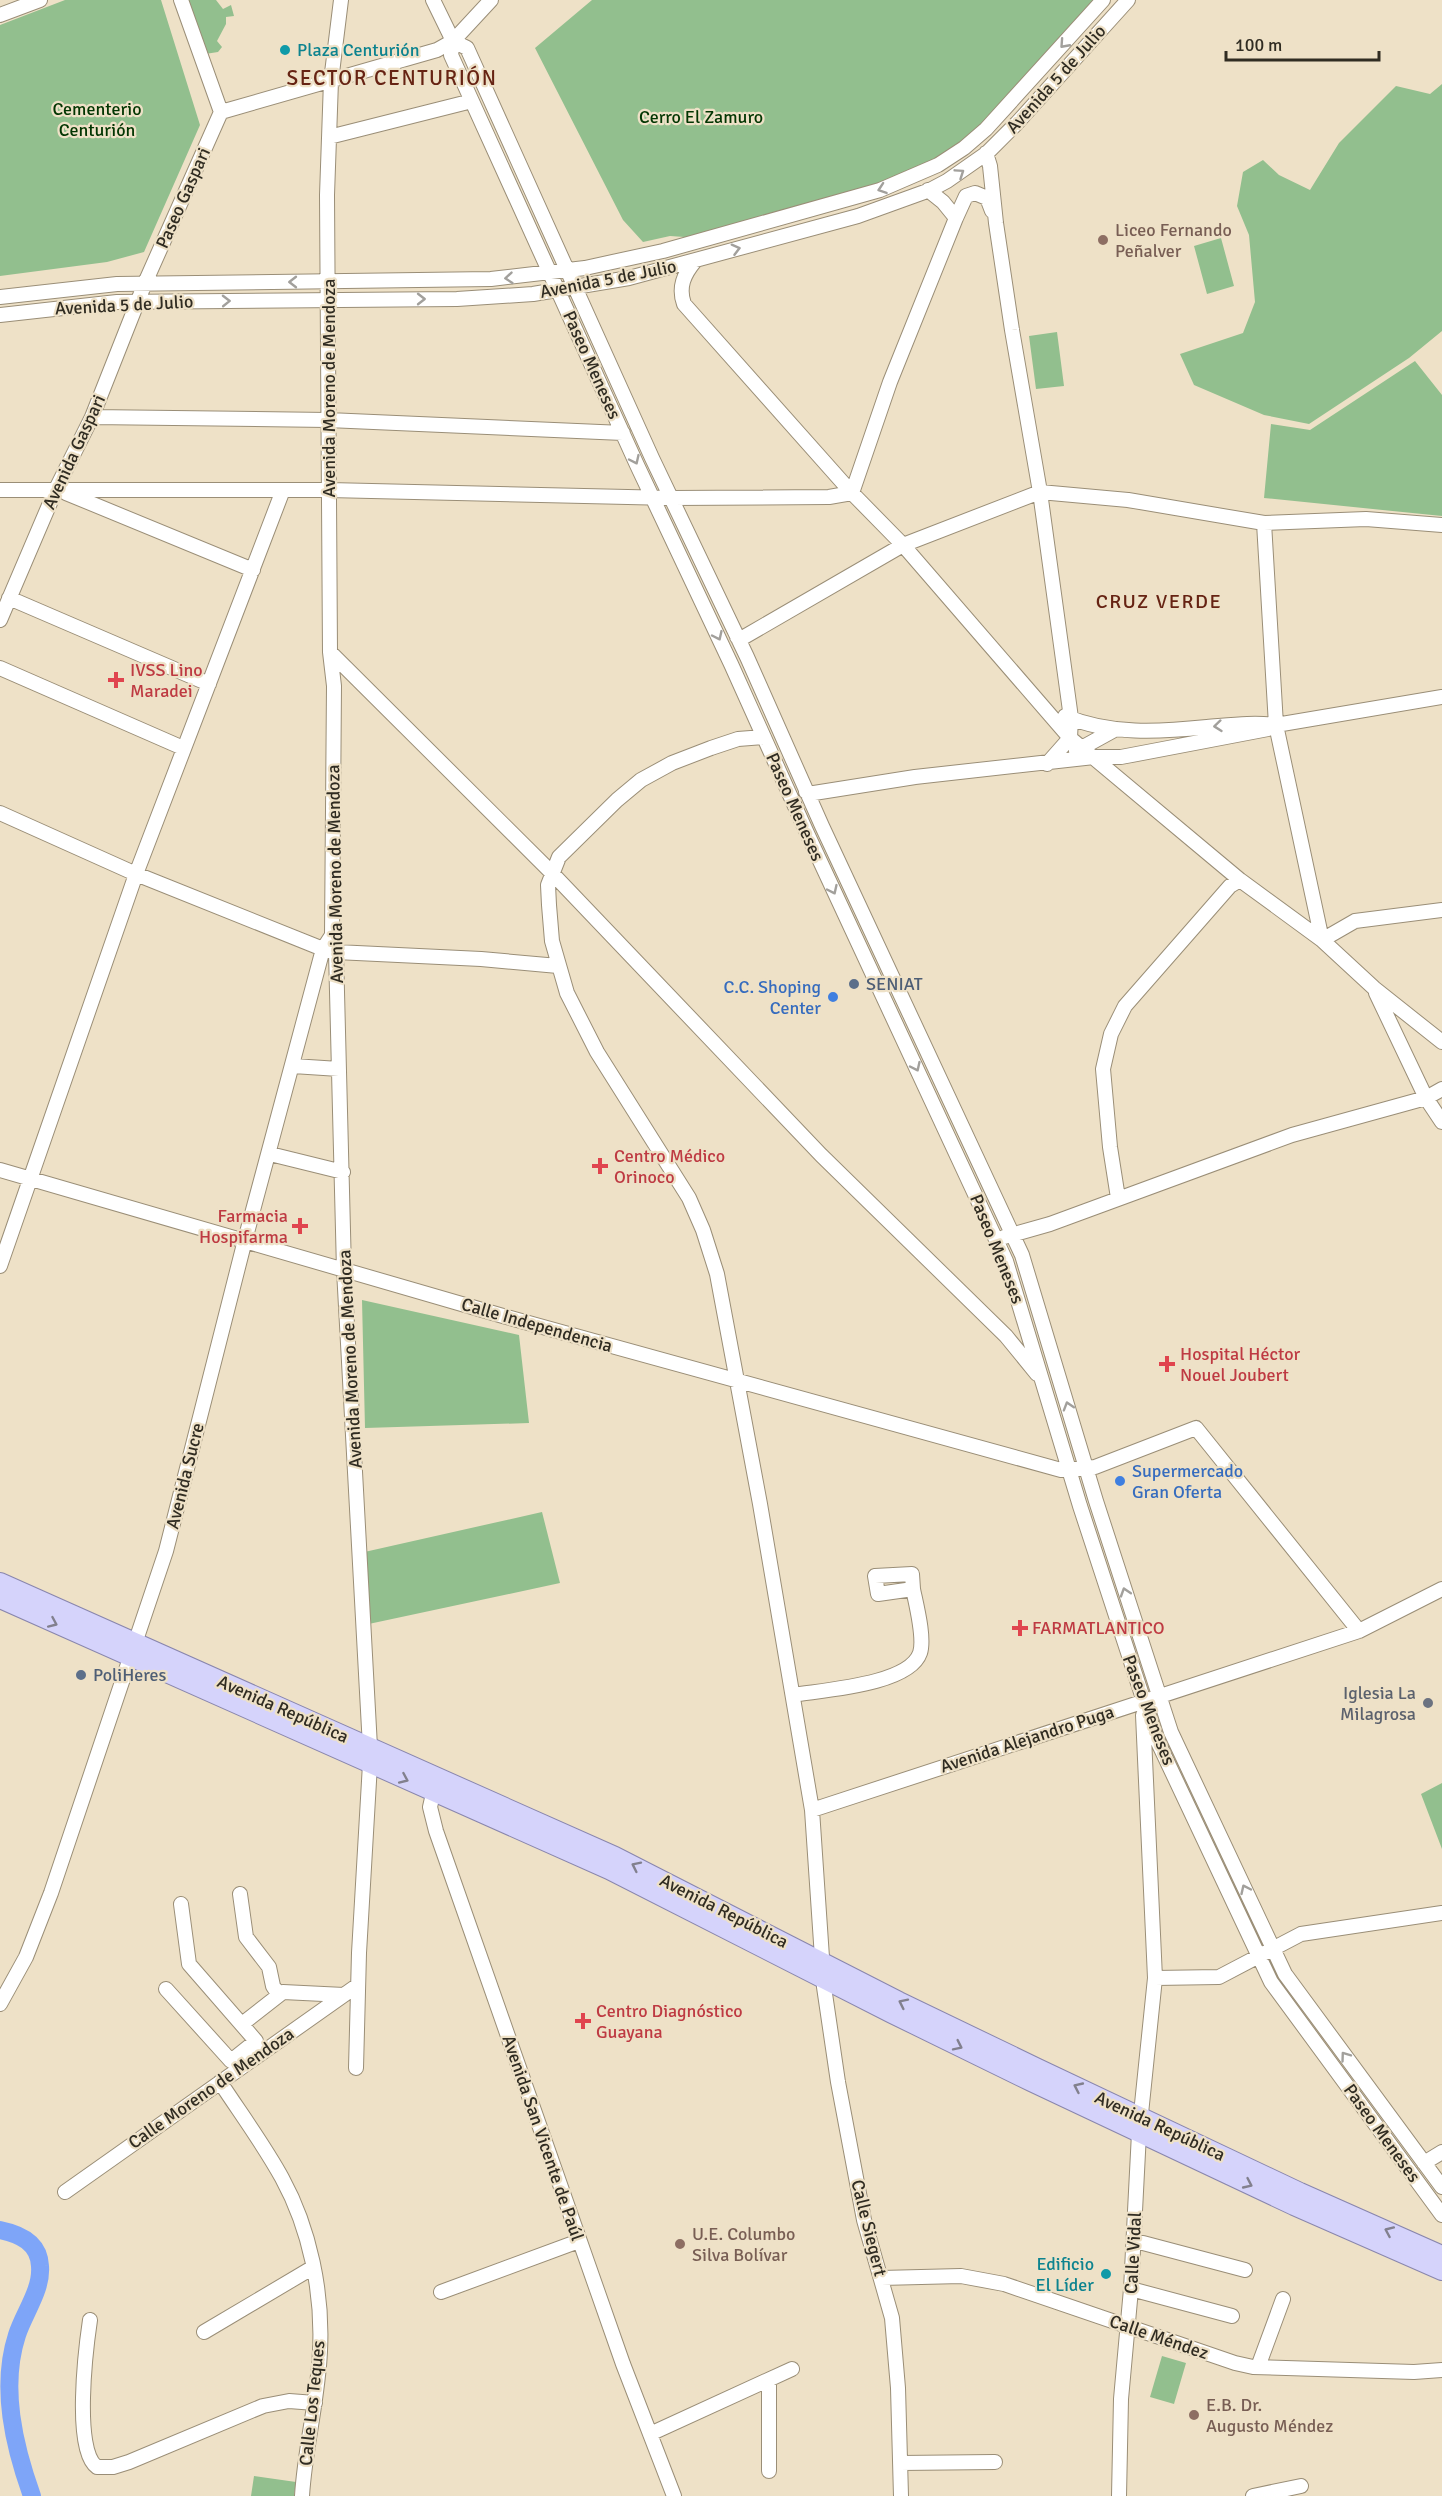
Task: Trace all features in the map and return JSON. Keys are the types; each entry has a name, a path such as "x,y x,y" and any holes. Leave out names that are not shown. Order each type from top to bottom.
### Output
{"main road":[{"name":"Avenida República","path":"0,1582 133,1650"},
{"name":"Avenida República","path":"0,1599 133,1650 435,1784 609,1870 823,1970 924,2030 1442,2255"},
{"name":"Avenida República","path":"1140,2125 1294,2206 1442,2271"}],"street":[{"path":"0,15 40,0"},
{"path":"181,0 220,112 437,50 453,41 491,0"},
{"name":"Avenida Moreno de Mendoza","path":"341,0 331,81 329,137 330,652 334,686 332,935 329,950 339,1069 344,1270 370,1755"},
{"path":"433,0 453,41"},
{"name":"Avenida 5 de Julio","path":"0,297 86,286 491,279 550,273 663,251 853,198 904,181 938,165 986,129 1103,0"},
{"name":"Avenida 5 de Julio","path":"0,315 87,304 138,302 492,298 575,288 629,278 867,213 947,181 986,153 1017,123 1128,0"},
{"name":"Paseo Meneses","path":"1442,2187 1294,1986 1273,1949 1171,1732 1077,1469 1043,1381 1015,1288 996,1239 652,497 472,101 452,55 453,41 467,48 671,498 1013,1235 1031,1283 1077,1469 1142,1701 1156,1738 1257,1956 1280,1995 1442,2215"},
{"path":"329,137 472,101"},
{"name":"Paseo Gaspari","path":"145,284 220,112"},
{"path":"986,153 990,166 1012,330 1040,492 1071,718 1070,738 1047,764"},
{"path":"928,190 943,202 956,218"},
{"path":"852,493 890,382 966,196 975,193 987,198 996,223"},
{"path":"695,261 686,272 682,285 681,294 684,304 852,493 903,545 1070,738 1240,880 1322,940 1374,988 1442,1042"},
{"name":"Avenida Gaspari","path":"0,620 56,489 92,417 145,284"},
{"path":"92,417 328,420 623,433"},
{"path":"56,489 253,570"},
{"path":"0,490 329,490 671,498 829,497 852,493"},
{"path":"0,1266 136,874 283,490"},
{"path":"737,637 744,637 903,545 1040,492 1128,500 1264,523 1366,519 1442,525"},
{"path":"1264,523 1276,725 1322,940"},
{"path":"9,598 209,684"},
{"path":"330,652 551,872 821,1155 1006,1335 1043,1381"},
{"path":"0,668 183,748"},
{"path":"1043,706 1058,706 1063,700 1067,687"},
{"path":"807,792 814,793 915,777 1094,757 1121,757 1268,729 1276,725 1442,697"},
{"path":"1043,706 1089,725 1152,732 1256,722 1276,725"},
{"path":"1047,764 1083,748 1116,729"},
{"path":"1116,729 1106,742 1106,746 1121,757"},
{"path":"551,872 559,857 574,840 641,780 672,763 711,748 738,739 764,736"},
{"path":"0,813 136,874 329,950 558,966"},
{"name":"Calle Siegert","path":"551,872 548,885 552,941 567,993 587,1034 689,1198 704,1230 717,1274 812,1810 823,1970 838,2082 864,2220 881,2278 894,2336 901,2496"},
{"path":"1118,1198 1110,1148 1103,1069 1111,1034 1125,1006 1230,886 1240,880"},
{"path":"1322,940 1355,921 1442,910"},
{"name":"Avenida Sucre","path":"0,2004 26,1957 51,1893 166,1551 245,1240 293,1066 329,950"},
{"path":"1374,988 1426,1098 1442,1122"},
{"path":"293,1066 339,1069"},
{"path":"996,1239 1013,1235 1292,1135 1426,1098 1442,1089"},
{"path":"270,1154 343,1172"},
{"name":"Calle Independencia","path":"0,1170 737,1381 1036,1464 1077,1469"},
{"path":"1077,1469 1196,1428 1359,1631"},
{"path":"793,1695 883,1680 913,1664 921,1652 921,1635 913,1589"},
{"name":"Avenida Alejandro Puga","path":"812,1810 1359,1631 1442,1589"},
{"name":"Calle Vidal","path":"1119,2496 1121,2399 1131,2289 1140,2125 1155,1978 1142,1701"},
{"path":"356,2068 370,1755"},
{"name":"Avenida San Vicente de Paúl","path":"435,1784 430,1807 436,1831 579,2241 674,2496"},
{"path":"240,1894 246,1937 269,1967 273,1986 279,1995"},
{"path":"166,1989 231,2061 256,2041 189,1964 181,1904"},
{"path":"1155,1978 1219,1977 1301,1934 1442,1913"},
{"name":"Calle Moreno de Mendoza","path":"65,2192 358,1985"},
{"path":"242,2024 283,1992 344,1995"},
{"name":"Calle Los Teques","path":"220,2082 283,2180 299,2215 312,2268 318,2309 320,2350 302,2496"},
{"path":"1424,2163 1442,2152"},
{"path":"441,2292 579,2241"},
{"path":"1134,2243 1143,2243 1245,2270"},
{"path":"204,2332 312,2268"},
{"name":"Calle Méndez","path":"881,2278 934,2276 979,2278 1004,2284 1235,2363 1258,2367 1414,2372 1442,2370"},
{"path":"1131,2289 1232,2316"},
{"path":"1258,2367 1283,2299"},
{"path":"90,2320 85,2359 83,2423 88,2457 94,2465 100,2468 129,2462 263,2406 288,2401 315,2403"},
{"path":"650,2434 792,2369"},
{"path":"769,2380 769,2471"},
{"path":"900,2463 995,2462"},
{"path":"1253,2496 1301,2486"}],"green space":[{"name":"Cementerio Centurión","path":"65,0 161,0 200,125 144,252 107,262 0,276 0,25"},
{"path":"187,0 216,0 223,9 231,5 234,16 226,17 226,24 217,41 222,47 218,52 205,54"},
{"name":"Cerro El Zamuro","path":"592,0 1097,0 998,117 930,166 888,184 699,238 670,236 643,242 623,220 535,48"},
{"path":"1442,84 1442,331 1409,358 1309,424 1264,415 1194,385 1180,354 1243,333 1255,302 1249,235 1237,206 1243,172 1263,160 1279,175 1310,190 1339,143 1396,86 1430,94"},
{"path":"1221,238 1234,286 1207,294 1194,246"},
{"path":"1057,332 1064,386 1036,389 1029,336"},
{"path":"1415,361 1442,395 1442,516 1264,498 1271,424 1310,430"},
{"path":"362,1300 519,1335 529,1423 365,1428"},
{"path":"542,1512 560,1583 364,1625 360,1553"},
{"path":"1442,1783 1442,1849 1421,1794"},
{"path":"1162,2356 1186,2363 1174,2404 1150,2397"},
{"path":"254,2476 296,2482 294,2496 251,2496"}],"waterway":[{"path":"0,2230 15,2234 27,2241 36,2251 40,2266 38,2284 17,2335 10,2375 11,2416 32,2496"}],"place":[{"name":"Plaza Centurión","path":"285,50"},
{"name":"Liceo Fernando Peñalver","path":"1103,240"},
{"name":"IVSS Lino Maradei","path":"116,680"},
{"name":"SENIAT","path":"854,984"},
{"name":"C.C. Shoping Center","path":"833,997"},
{"name":"Centro Médico Orinoco","path":"600,1166"},
{"name":"Farmacia Hospifarma","path":"300,1226"},
{"name":"Hospital Héctor Nouel Joubert","path":"1167,1364"},
{"name":"Supermercado Gran Oferta","path":"1120,1481"},
{"name":"FARMATLANTICO","path":"1020,1628"},
{"name":"PoliHeres","path":"81,1675"},
{"name":"Iglesia La Milagrosa","path":"1428,1703"},
{"name":"Centro Diagnóstico Guayana","path":"583,2021"},
{"name":"U.E. Columbo Silva Bolívar","path":"680,2244"},
{"name":"Edificio El Líder","path":"1106,2274"},
{"name":"E.B. Dr. Augusto Méndez","path":"1194,2415"}],"district":[{"name":"SECTOR CENTURIÓN","path":"392,78"},
{"name":"CRUZ VERDE","path":"1159,601"}]}
